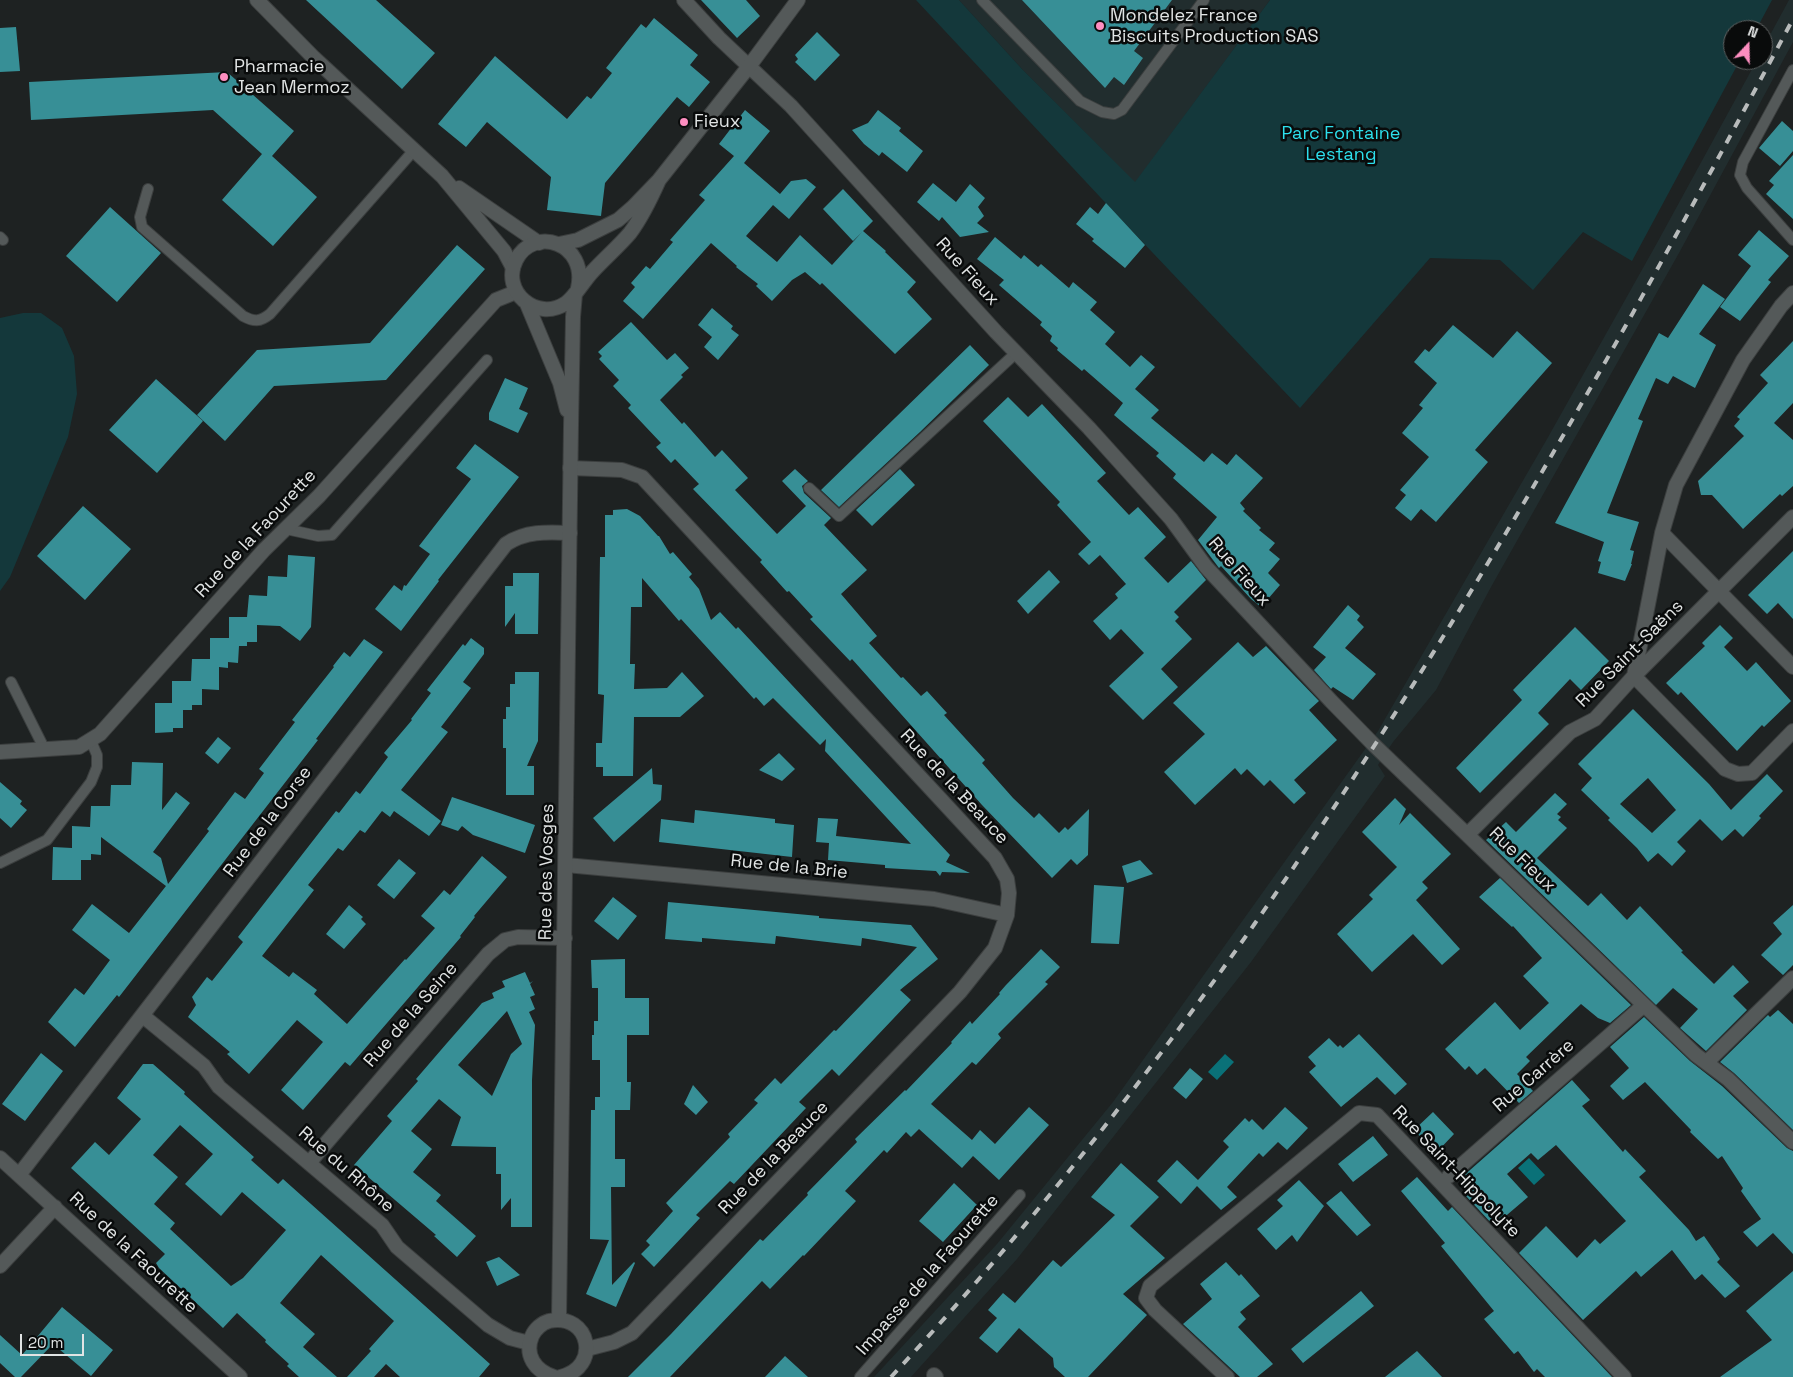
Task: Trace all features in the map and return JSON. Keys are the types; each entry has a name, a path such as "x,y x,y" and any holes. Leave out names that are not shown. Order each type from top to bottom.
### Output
{"street":[{"path":"257,0 314,58 415,149 442,176 504,251 513,268"},
{"name":"Rue Fieux","path":"684,0 719,38 791,106 1016,353 1089,428 1172,519 1206,567 1331,701 1375,746 1696,1055 1728,1079 1793,1142"},
{"path":"516,292 512,280 513,268 517,258 524,250 539,242 559,244 578,240 618,220 659,180 750,66 798,0"},
{"path":"442,176 539,242"},
{"path":"526,304 536,309 547,310 558,308 568,302 630,233 646,209 659,180"},
{"name":"Rue des Vosges","path":"559,244 575,258 580,273 573,317 559,1319"},
{"name":"Rue des Vosges","path":"516,292 526,304 560,383 571,426"},
{"name":"Rue de la Faourette","path":"0,752 79,747 100,734 264,550 319,496 496,300 516,292"},
{"path":"1793,293 1781,306 1743,360 1676,485 1662,534 1634,676 1725,770 1738,774 1752,773 1793,731"},
{"name":"Rue de la Beauce","path":"570,468 622,470 642,477 995,858 1007,879 1008,894 1007,915 995,948 960,992 632,1333 614,1342 587,1349"},
{"name":"Rue Saint-Saëns","path":"1468,834 1570,732 1595,719 1634,676 1793,517"},
{"name":"Rue de la Corse","path":"19,1175 506,544 517,537 528,534 570,533"},
{"path":"1662,534 1793,667"},
{"name":"Rue de la Brie","path":"566,865 934,900 1007,915"},
{"name":"Rue de la Seine","path":"309,1163 488,954 505,940 518,937 565,938"},
{"path":"1707,1062 1793,978"},
{"name":"Rue Carrère","path":"1449,1176 1644,1005"},
{"name":"Rue du Rhône","path":"143,1016 204,1066 219,1086 382,1225 397,1247 488,1325 510,1338 529,1343"},
{"name":"Rue Saint-Hippolyte","path":"1227,1377 1155,1310 1146,1298 1150,1286 1359,1113 1378,1115 1624,1377"},
{"name":"Rue de la Faourette","path":"0,1158 240,1377"},
{"path":"0,1266 55,1207"},
{"path":"554,1377 544,1374 536,1367 529,1353 529,1343 535,1331 544,1323 559,1319 576,1326 585,1337 587,1349 584,1362 574,1372 560,1377"}],"lane":[{"path":"982,0 1080,101 1102,112 1114,114 1122,110 1204,0"},
{"path":"1793,70 1743,162 1740,175 1747,188 1793,240"},
{"path":"148,189 140,217 142,227 243,316 252,321 263,320 415,149"},
{"path":"809,488 839,516 1016,353"},
{"path":"286,529 318,536 332,535 487,360"},
{"path":"11,682 45,750"},
{"path":"0,863 47,840 85,789 97,767 97,756 91,741"},
{"name":"Impasse de la Faourette","path":"860,1377 1020,1195"}],"shaded area":[{"name":"Mondelez France Biscuits Production SAS","path":"959,0 1270,0 1135,183 1022,69"},
{"path":"1789,0 1793,0 1793,42 1679,253 1491,587 1436,690 1393,742 1378,765 1385,776 1251,962 1017,1259 911,1377 874,1377 997,1244 1113,1102 1378,731 1547,439 1752,70 1773,70 1773,30"}],"green space":[{"name":"Parc Fontaine Lestang","path":"916,0 959,0 1022,69 1135,182 1270,0 1772,0 1761,20 1723,20 1723,70 1735,70 1632,261 1583,232 1533,290 1500,260 1430,258 1300,408"},
{"path":"23,313 41,313 62,328 74,356 77,394 68,437 10,577 0,591 0,318"}],"water":[{"path":"1225,1054 1234,1062 1217,1080 1208,1072"},
{"path":"1529,1158 1545,1175 1534,1185 1518,1168"}],"building":[{"path":"306,0 376,0 435,53 402,89"},
{"path":"701,0 746,0 760,16 737,38"},
{"name":"Mondelez France Biscuits Production SAS","path":"1022,0 1172,0 1134,51 1143,58 1124,85 1114,77 1105,88"},
{"path":"654,18 698,55 690,65 710,82 689,107 677,97 605,183 601,216 547,210 551,177 487,122 466,147 438,124 495,56 567,119 587,96 591,99 612,73 606,68 641,24 646,28"},
{"path":"16,27 20,71 0,72 0,28"},
{"path":"817,32 840,55 815,81 795,62 798,59 795,55"},
{"path":"227,72 294,131 272,156 317,197 273,246 222,200 262,154 213,110 31,120 29,82"},
{"path":"745,110 770,131 744,163 780,194 791,181 806,179 816,187 789,219 773,205 746,236 777,262 800,235 832,265 862,232 853,241 823,209 843,189 873,221 863,231 886,251 916,282 907,292 932,319 895,354 822,283 820,285 805,272 792,280 772,301 756,286 758,284 736,267 711,243 643,319 623,301 635,287 631,283 646,266 650,269 673,242 670,240 705,200 699,195 734,156 719,144"},
{"path":"878,110 901,128 899,131 923,151 907,172 882,152 879,156 864,144 852,130 868,123"},
{"path":"1782,121 1793,131 1793,151 1780,166 1759,148"},
{"path":"1793,155 1793,219 1766,194 1774,185 1769,181"},
{"path":"933,183 956,202 970,184 985,198 978,207 984,216 977,223 989,232 960,237 942,217 939,221 917,202"},
{"path":"1106,203 1145,245 1125,268 1092,241 1094,239 1076,224 1090,207 1098,214"},
{"path":"110,207 161,253 117,302 66,256"},
{"path":"1759,230 1789,256 1768,280 1771,282 1740,321 1720,307 1751,266 1738,255"},
{"path":"995,237 1021,259 1024,255 1038,267 1041,264 1069,288 1073,282 1097,302 1090,310 1115,332 1105,344 1130,367 1141,355 1155,367 1135,389 1159,410 1151,418 1204,462 1212,453 1227,465 1236,454 1263,478 1240,503 1245,509 1243,511 1261,528 1259,530 1275,543 1269,550 1280,559 1268,573 1280,585 1261,607 1251,599 1221,566 1219,568 1198,540 1217,517 1173,478 1176,474 1156,456 1159,453 1114,415 1123,403 1084,369 1082,371 1057,350 1058,348 1050,341 1052,336 1040,325 1042,322 999,285 1004,280 977,259"},
{"path":"457,245 485,269 386,380 274,386 225,441 197,415 257,350 370,343"},
{"path":"1703,284 1725,299 1699,334 1716,345 1695,388 1673,376 1668,384 1656,378 1638,419 1643,421 1607,513 1639,522 1630,550 1634,551 1632,564 1625,581 1598,573 1601,562 1598,561 1604,542 1555,523 1659,333 1668,338"},
{"path":"712,308 733,326 731,329 739,335 718,360 704,347 712,337 698,325"},
{"path":"631,322 667,360 675,353 689,368 681,375 683,377 660,400 682,424 684,422 715,457 722,450 748,478 735,490 777,534 806,506 782,481 795,469 808,481 802,486 804,493 831,518 824,525 867,570 841,594 877,636 869,643 901,678 903,677 921,696 927,691 947,713 944,715 985,760 982,763 1013,798 1034,818 1039,813 1059,833 1065,827 1068,830 1089,809 1088,855 1077,865 1071,859 1052,878 982,805 852,659 850,661 810,619 813,617 760,562 762,560 693,489 699,484 675,459 671,463 656,447 661,443 628,408 631,405 613,386 619,380 599,359 602,356 598,352"},
{"path":"1453,325 1493,358 1517,331 1552,363 1475,450 1488,462 1436,522 1421,509 1411,521 1395,508 1406,495 1400,490 1429,457 1402,433 1423,408 1419,405 1437,383 1414,362 1425,349 1429,352"},
{"path":"1793,341 1793,403 1774,423 1793,440 1793,486 1782,496 1780,494 1743,529 1712,495 1701,495 1698,481 1744,436 1734,426 1740,419 1737,417 1768,383 1760,375"},
{"path":"970,345 989,365 839,507 821,490"},
{"path":"505,378 528,388 519,409 528,413 518,433 489,420 489,413"},
{"path":"156,379 203,421 157,473 109,430"},
{"path":"1008,397 1028,417 1042,404 1106,473 1097,481 1129,515 1138,507 1166,537 1144,558 1168,583 1191,561 1206,580 1174,612 1179,617 1175,621 1192,639 1161,669 1178,687 1143,720 1109,686 1144,653 1121,629 1110,640 1093,621 1118,598 1115,594 1126,584 1100,555 1089,565 1078,554 1091,542 1057,505 1060,502 983,421"},
{"path":"475,444 519,477 438,580 401,631 375,609 394,585 402,591 404,585 406,586 430,554 419,546 471,479 456,468"},
{"path":"900,469 915,485 872,526 856,510"},
{"path":"83,506 131,549 85,600 37,556"},
{"path":"627,509 640,516 659,536 670,554 673,552 692,574 689,577 699,589 711,620 720,612 736,629 738,627 950,855 946,862 970,873 942,872 940,876 936,871 885,868 885,865 828,860 829,843 816,842 818,818 838,819 836,836 911,844 825,751 826,739 820,745 773,698 764,706 756,697 754,699 681,619 679,621 642,578 642,607 631,607 630,664 635,664 634,689 667,688 682,672 704,696 680,717 634,717 633,776 603,776 603,767 596,767 596,743 602,743 604,695 598,694 600,557 605,557 605,515 613,515 613,510"},
{"path":"1793,551 1793,619 1778,603 1767,614 1748,595"},
{"path":"288,555 315,557 311,627 300,641 280,626 257,625 257,642 247,642 247,646 239,646 238,663 228,662 228,668 219,667 219,690 202,689 202,705 192,705 192,710 183,710 183,728 173,728 173,732 155,733 155,703 172,703 172,681 191,681 192,659 210,659 210,638 229,638 229,617 247,617 249,595 267,596 268,576 287,577"},
{"path":"1049,570 1060,582 1028,614 1017,601"},
{"path":"513,573 539,573 538,634 515,634 515,613 505,627 505,586 513,586"},
{"path":"1348,605 1360,616 1357,620 1364,627 1345,648 1376,674 1353,700 1333,687 1331,689 1314,670 1326,657 1313,647"},
{"path":"1720,625 1733,638 1724,647 1747,671 1756,662 1791,701 1764,727 1762,725 1737,751 1681,692 1678,695 1666,683 1705,646 1702,643"},
{"path":"1575,627 1609,661 1581,690 1570,679 1538,713 1549,724 1480,793 1456,768 1522,700 1513,690"},
{"path":"471,638 484,648 484,654 463,682 471,688 441,727 448,732 401,790 441,821 429,836 394,811 390,817 382,811 365,833 360,830 343,851 338,848 308,885 314,890 262,956 289,977 293,972 317,990 314,994 347,1024 435,928 421,916 444,890 450,895 482,856 507,877 474,916 461,937 350,1066 345,1062 303,1110 281,1090 323,1042 297,1020 249,1074 227,1054 230,1052 188,1017 196,1005 192,997 207,977 212,981 243,942 238,937 336,811 339,813 356,791 360,794 388,757 384,753 412,720 431,693 427,690 463,644 465,646"},
{"path":"364,639 383,652 316,739 318,740 119,997 117,995 75,1047 48,1022 75,988 84,995 110,960 72,930 92,904 129,933 166,886 101,837 101,855 91,854 91,860 81,860 81,880 52,880 53,847 72,848 72,826 90,827 91,806 110,806 111,785 131,785 132,762 163,763 162,810 176,792 190,803 153,852 161,858 168,884 209,831 207,829 235,792 245,799 264,773 259,769 295,722 292,720 344,652 350,657"},
{"path":"1238,642 1253,657 1266,646 1319,701 1309,710 1337,740 1294,780 1306,793 1294,804 1270,780 1264,786 1247,769 1241,775 1235,768 1195,805 1164,772 1205,734 1173,703"},
{"path":"515,672 539,672 538,741 527,766 534,766 534,795 506,795 506,748 503,748 503,719 506,719 506,707 510,707 510,684 515,684"},
{"path":"1633,709 1709,784 1731,810 1767,774 1783,791 1759,816 1761,818 1743,837 1735,829 1722,841 1700,819 1677,842 1686,851 1672,866 1658,853 1648,862 1637,848 1608,820 1610,818 1581,790 1592,778 1578,764","holes":["1648,778 1676,810 1652,833 1620,804"]},
{"path":"218,737 231,748 218,764 205,753"},
{"path":"779,753 795,769 782,781 759,770"},
{"path":"652,768 653,784 662,785 661,800 614,842 593,818"},
{"path":"0,782 22,801 20,804 27,810 11,828 0,818"},
{"path":"1555,793 1567,804 1557,814 1561,817 1558,820 1567,828 1537,858 1588,906 1601,893 1627,920 1640,906 1683,951 1681,952 1714,984 1733,965 1749,982 1733,996 1747,1010 1706,1051 1680,1028 1698,1009 1673,988 1656,1005 1486,840 1506,822 1516,832"},
{"path":"452,797 535,825 525,853 473,835 462,826 458,831 441,825"},
{"path":"1395,798 1406,809 1399,825 1410,813 1451,854 1422,882 1428,888 1416,900 1460,949 1442,965 1413,934 1372,972 1337,934 1373,899 1369,895 1397,867 1362,832"},
{"path":"695,810 775,819 775,823 794,825 792,857 659,842 661,819 694,823"},
{"path":"399,859 416,873 394,899 377,885"},
{"path":"1140,860 1153,874 1127,883 1122,866"},
{"path":"1500,878 1631,1005 1610,1023 1598,1018 1581,1004 1526,1057 1530,1061 1517,1074 1533,1091 1519,1103 1485,1068 1477,1075 1469,1066 1465,1070 1445,1049 1495,1002 1520,1030 1549,1003 1523,976 1542,958 1513,926 1479,897"},
{"path":"1094,885 1124,887 1119,944 1091,943"},
{"path":"613,897 637,916 618,940 594,921"},
{"path":"668,902 819,916 819,918 911,925 938,959 900,990 911,1000 839,1076 832,1069 799,1102 806,1108 734,1184 730,1181 696,1215 700,1218 654,1267 641,1254 650,1245 646,1241 673,1211 666,1203 730,1137 728,1134 758,1103 754,1100 775,1078 781,1084 834,1030 836,1031 917,947 862,938 861,946 776,936 775,944 702,938 702,942 665,939"},
{"path":"349,905 363,917 361,919 366,924 344,949 326,934"},
{"path":"1793,905 1793,965 1783,975 1761,955 1782,934 1773,923"},
{"path":"1041,949 1060,967 1045,982 1048,984 998,1034 1001,1038 976,1065 972,1062 931,1104 972,1140 980,1130 995,1144 1029,1107 1049,1125 999,1180 973,1156 962,1168 919,1129 911,1137 906,1132 887,1153 884,1150 845,1191 856,1201 770,1289 762,1281 670,1377 628,1377 760,1239 763,1241 808,1195 807,1193 857,1142 855,1139 906,1091 952,1043 970,1021 972,1024"},
{"path":"625,959 625,998 649,998 649,1035 627,1035 627,1082 631,1082 630,1110 615,1110 615,1159 625,1159 625,1187 611,1187 612,1285 635,1263 616,1307 586,1294 609,1240 590,1239 591,1110 595,1110 595,1097 600,1097 600,1060 592,1060 594,1021 598,1021 598,988 592,988 591,960"},
{"path":"525,972 530,983 533,981 530,984 535,995 530,997 535,1009 529,1012 535,1025 532,1080 532,1227 511,1227 511,1198 501,1210 501,1174 496,1174 496,1147 451,1146 461,1117 439,1099 411,1131 432,1149 413,1172 441,1195 436,1201 476,1236 457,1257 434,1236 436,1235 354,1165 392,1121 387,1116 418,1081 416,1079 482,1003 494,998 492,993 505,987 502,981","holes":["507,1011 522,1044 511,1054 492,1096 458,1065"]},
{"path":"1778,1010 1793,1024 1793,1130 1720,1062 1768,1015 1770,1017"},
{"path":"1644,1017 1690,1061 1722,1086 1787,1148 1793,1151 1793,1254 1773,1233 1757,1247 1743,1232 1761,1219 1741,1191 1743,1188 1722,1156 1718,1159 1690,1132 1691,1130 1645,1082 1623,1100 1610,1086 1629,1068 1610,1047"},
{"path":"1359,1034 1407,1084 1395,1095 1377,1077 1341,1107 1309,1072 1316,1066 1308,1057 1329,1038 1338,1047 1340,1045 1343,1048"},
{"path":"41,1053 63,1071 25,1121 2,1104"},
{"path":"143,1064 153,1064 254,1157 251,1160 278,1184 283,1179 490,1364 479,1377 400,1377 386,1364 374,1377 347,1377 371,1351 369,1349 394,1321 321,1255 280,1303 315,1334 303,1347 337,1377 299,1377 287,1366 289,1364 265,1342 266,1340 237,1313 223,1328 159,1268 156,1263 165,1254 71,1168 95,1142 109,1155 141,1119 117,1098","holes":["180,1125 213,1154 185,1184 221,1216 242,1192 286,1230 243,1278 231,1286 170,1229 175,1223 154,1204 178,1177 153,1155"]},
{"path":"1190,1068 1203,1079 1186,1099 1173,1088"},
{"path":"1572,1080 1590,1100 1582,1106 1623,1152 1625,1149 1646,1171 1639,1177 1689,1230 1696,1241 1704,1236 1720,1259 1717,1262 1740,1286 1725,1298 1702,1274 1695,1280 1672,1250 1641,1277 1636,1271 1583,1320 1519,1253 1546,1226 1577,1258 1595,1239 1600,1244 1626,1221 1556,1145 1538,1160 1531,1153 1507,1174 1528,1197 1494,1226 1466,1196 1473,1190 1461,1178"},
{"path":"693,1085 708,1102 696,1115 684,1104"},
{"path":"1285,1107 1308,1128 1287,1150 1278,1142 1263,1157 1259,1153 1227,1187 1237,1197 1221,1210 1197,1186 1181,1204 1157,1181 1177,1160 1198,1180 1229,1147 1223,1141 1245,1118 1249,1122 1252,1119 1263,1130"},
{"path":"1433,1112 1454,1134 1436,1153 1414,1130"},
{"path":"1373,1136 1388,1155 1353,1182 1338,1164"},
{"path":"1121,1163 1159,1197 1130,1226 1165,1258 1123,1294 1147,1315 1088,1377 1065,1377 1054,1367 1053,1358 1019,1328 997,1353 979,1338 997,1318 988,1310 1003,1293 1015,1303 1053,1260 1061,1267 1115,1215 1091,1197"},
{"path":"1417,1177 1448,1211 1452,1207 1612,1377 1545,1377 1537,1369 1534,1372 1518,1351 1514,1354 1484,1319 1494,1311 1441,1246 1445,1243 1401,1191"},
{"path":"1299,1180 1324,1206 1297,1242 1292,1235 1276,1250 1257,1229 1283,1206 1277,1200"},
{"path":"954,1183 977,1205 943,1242 919,1221"},
{"path":"1341,1191 1371,1225 1357,1236 1326,1203"},
{"path":"499,1257 520,1275 497,1286 486,1262"},
{"path":"1226,1262 1239,1276 1241,1274 1260,1296 1240,1312 1246,1319 1238,1327 1273,1364 1257,1377 1240,1377 1183,1324 1212,1299 1200,1284"},
{"path":"1793,1271 1793,1377 1720,1377 1772,1340 1746,1311"},
{"path":"1361,1291 1374,1306 1303,1363 1291,1349"},
{"path":"62,1307 113,1350 91,1376 53,1344 21,1377 15,1377 0,1363 0,1335 22,1355"},
{"path":"1417,1351 1442,1377 1385,1377"},
{"path":"785,1356 808,1377 765,1377"}],"railway":[{"path":"891,1377 1026,1223 1153,1063 1273,898 1386,728 1493,554 1597,377 1793,19"}],"place":[{"name":"Mondelez France Biscuits Production SAS","path":"1100,26"},
{"name":"Pharmacie Jean Mermoz","path":"224,77"},
{"name":"Fieux","path":"684,122"}]}
